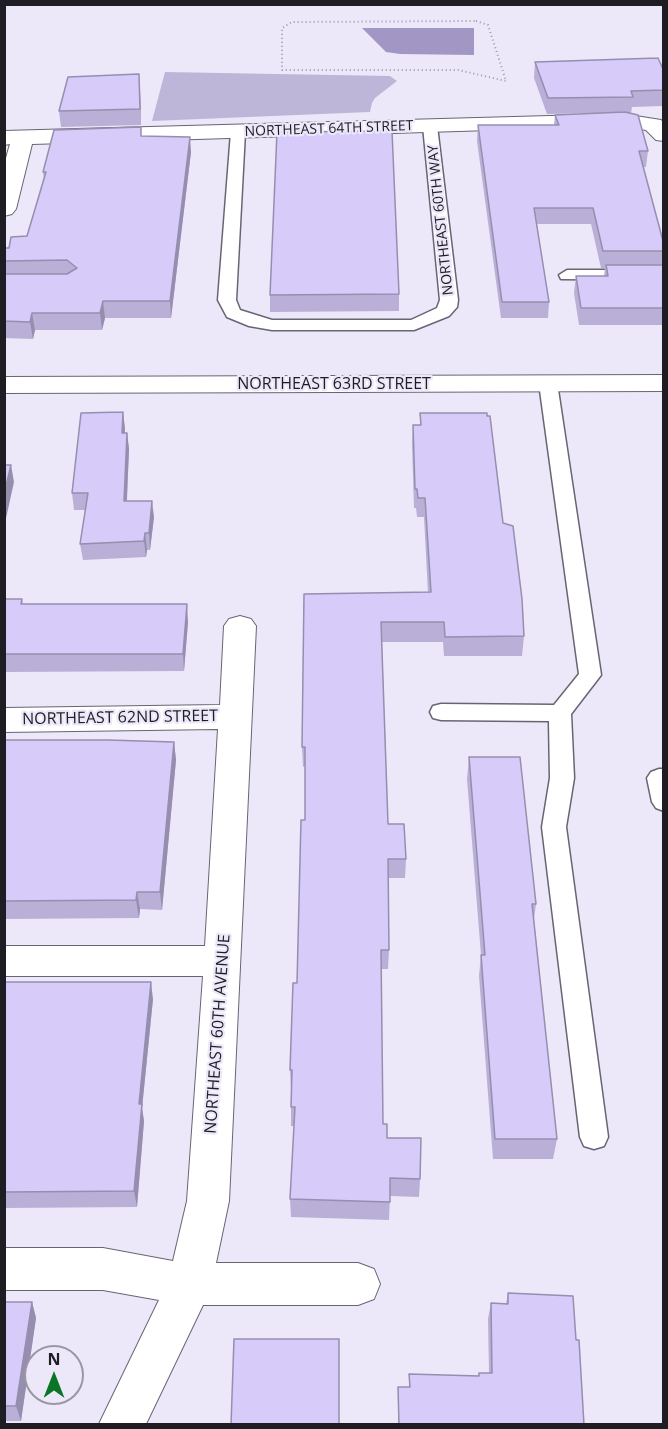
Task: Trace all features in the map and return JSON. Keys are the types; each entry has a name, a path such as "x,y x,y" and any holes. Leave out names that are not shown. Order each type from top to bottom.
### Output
{"street":[{"name":"NORTHEAST 64TH STREET","path":"14,138 622,120 660,127"},
{"path":"4,209 14,138"},
{"name":"NORTHEAST 63RD STREET","path":"4,385 663,383"},
{"name":"NORTHEAST 60TH AVENUE","path":"122,1425 190,1284 208,1201 240,626"},
{"name":"NORTHEAST 62ND STREET","path":"4,720 235,717"},
{"path":"4,961 223,961"},
{"path":"4,1269 103,1269 190,1284 358,1284"}],"lane":[{"name":"NORTHEAST 60TH WAY","path":"238,132 226,300 233,313 243,318 272,325 414,325 443,312 448,307 449,300 430,126"},
{"path":"567,275 663,276"},
{"path":"548,383 590,675 560,713 562,778 554,827 594,1137"},
{"path":"441,712 560,713"},
{"path":"663,778 659,778 663,802"}],"path":[{"path":"476,21 488,25 506,81 458,70 282,70 282,28 292,22 476,21"}],"shaded area":[{"path":"362,28 474,28 474,55 386,52"},
{"path":"165,72 390,76 397,81 375,98 370,112 152,121"}],"building":[{"path":"658,58 663,69 663,90 631,91 633,97 548,98 535,62"},
{"path":"139,74 140,109 59,111 68,77"},
{"path":"625,112 638,115 648,151 639,151 663,241 663,251 603,251 593,208 534,208 549,302 502,302 478,125 559,125 555,115"},
{"path":"141,127 141,136 190,137 170,301 103,301 100,313 32,313 30,322 4,321 4,274 67,274 77,268 67,260 4,261 4,248 9,248 11,237 27,236 46,172 43,172 54,130"},
{"path":"392,131 399,294 270,295 277,132"},
{"path":"606,265 663,265 663,308 581,308 576,276 608,276"},
{"path":"123,412 122,433 127,433 124,501 152,501 149,533 145,533 144,541 80,544 88,493 72,493 81,413"},
{"path":"420,413 487,413 487,416 490,416 503,523 513,526 524,636 445,637 444,622 381,622 388,824 404,824 406,859 388,859 389,950 381,950 383,1124 387,1124 387,1138 421,1138 420,1179 390,1178 390,1202 290,1199 295,1107 291,1107 292,1070 290,1070 293,983 297,983 301,820 305,820 305,747 302,747 304,594 431,592 425,498 418,498 417,489 415,489 413,425 421,425"},
{"path":"4,465 11,465 4,494"},
{"path":"4,599 22,599 21,604 187,604 183,654 4,654"},
{"path":"4,740 174,742 160,892 137,892 136,900 4,901"},
{"path":"469,757 520,757 536,904 532,904 557,1139 495,1139 481,955 485,955"},
{"path":"4,982 151,982 139,1104 142,1104 134,1191 4,1192"},
{"path":"508,1293 573,1296 576,1340 579,1340 584,1425 399,1425 398,1387 410,1387 409,1374 479,1376 479,1373 492,1373 491,1303 508,1304"},
{"path":"4,1302 32,1302 16,1406 4,1406"},
{"path":"234,1339 339,1339 339,1425 231,1425"}]}
